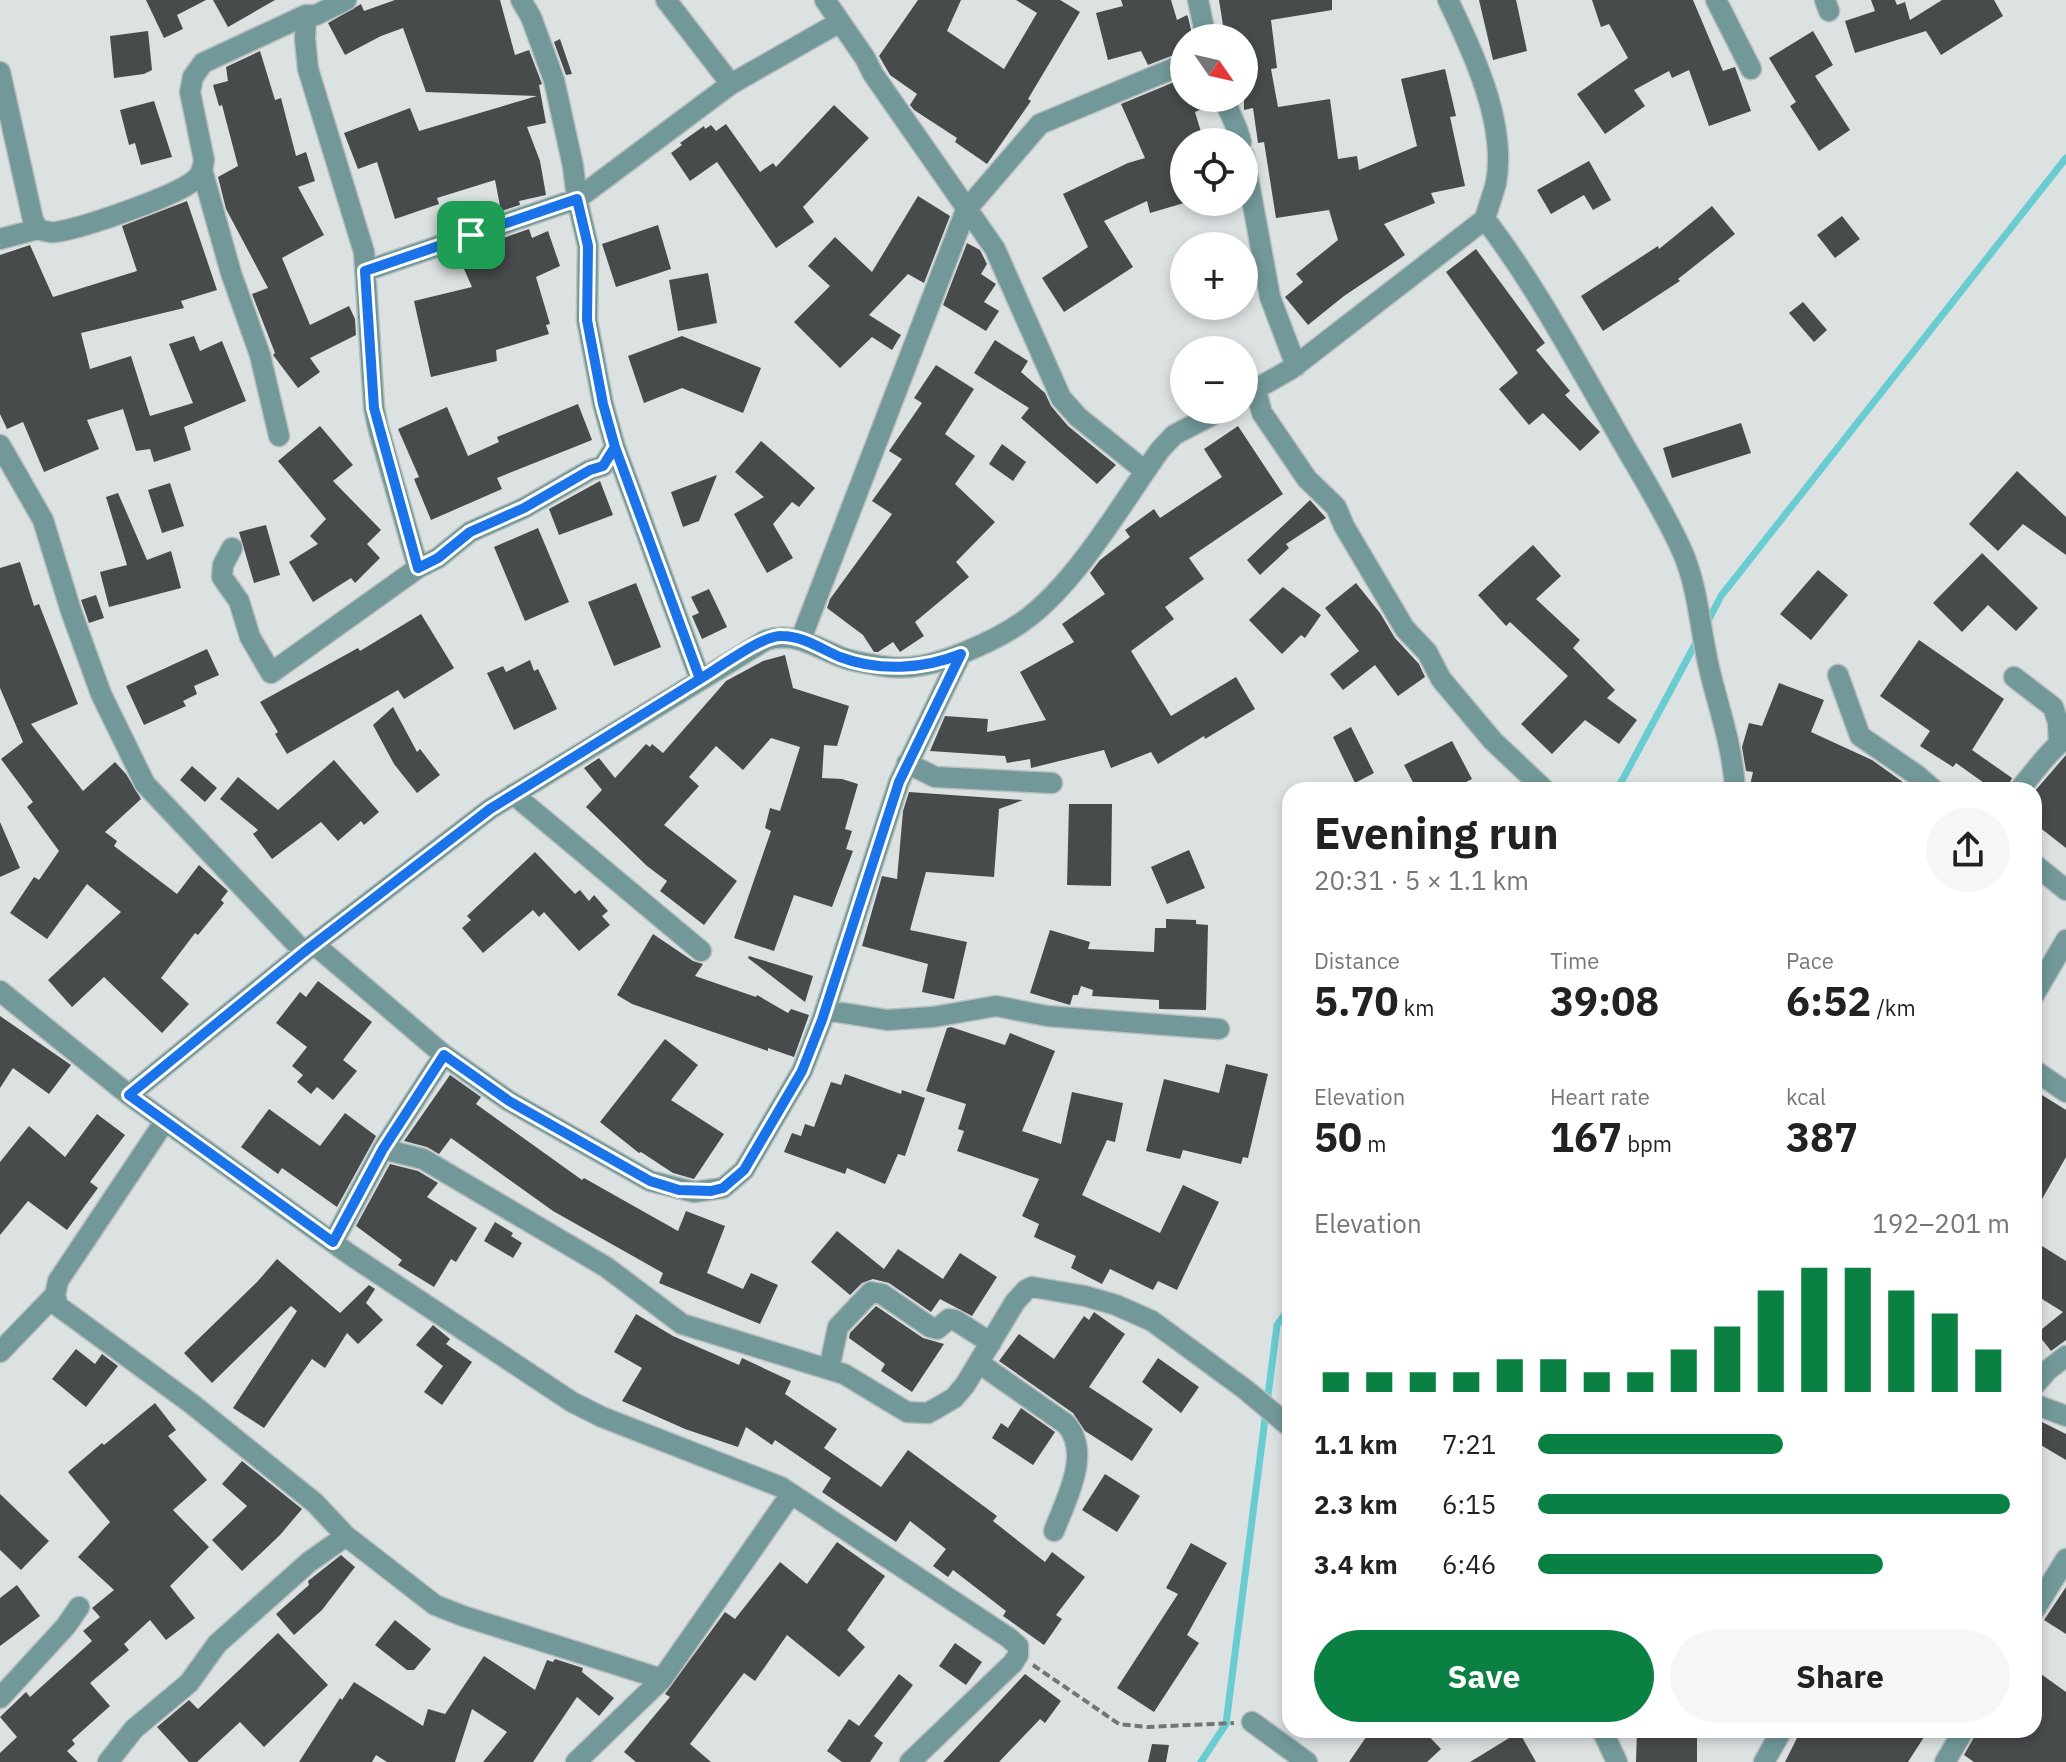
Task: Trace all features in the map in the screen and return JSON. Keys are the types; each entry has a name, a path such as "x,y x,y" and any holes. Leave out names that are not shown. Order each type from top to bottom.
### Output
{"street":[{"path":"0,239 38,229 53,233 115,214 182,188 196,179 204,160 190,92 193,77 203,63 346,0"},
{"path":"521,0 531,17 554,80 573,166 588,246 587,320 603,404 615,447 700,679"},
{"path":"666,0 731,84"},
{"path":"825,0 995,249 1061,398 1078,417 1145,471"},
{"path":"1198,0 1203,24"},
{"path":"1258,387 1296,366 1485,219 1496,181 1492,113 1475,55 1448,0"},
{"path":"1716,0 1751,69"},
{"path":"306,15 308,69 364,252 374,408 418,568"},
{"path":"365,271 577,199 731,84 840,22"},
{"path":"801,639 966,210 1040,124 1170,70"},
{"path":"0,72 33,220 38,229"},
{"path":"202,170 231,273 260,355 279,436"},
{"path":"1255,216 1270,297 1296,366"},
{"path":"1485,219 1514,257 1545,308 1683,553 1693,581 1709,669 1734,757 1735,782"},
{"path":"1258,406 1307,479 1336,507 1405,629 1427,652 1441,679 1493,741 1537,782"},
{"path":"129,1095 309,948 513,794 766,640 781,635 801,639 844,658 886,667 919,667 961,654 1012,630 1041,607 1071,574 1174,435 1195,424"},
{"path":"0,445 43,520 101,694 145,784 309,948 444,1055 509,1101 650,1181 679,1190 711,1191 723,1188 744,1170 802,1071 825,1010 886,817 907,763 961,654"},
{"path":"232,548 222,569 222,577 239,601 250,637 271,673 418,568 438,558 470,532 524,508 590,470 603,466 615,447"},
{"path":"1838,675 1860,736 1925,782"},
{"path":"2014,677 2053,707 2058,722 2059,744 2044,757 2026,782"},
{"path":"907,763 935,777 1052,783"},
{"path":"513,794 701,951"},
{"path":"2042,870 2066,890"},
{"path":"2042,981 2066,940"},
{"path":"0,991 129,1095 333,1242 572,1402 602,1417 761,1478 791,1494 1009,1638 1018,1646 1018,1655 910,1762"},
{"path":"825,1010 887,1020 943,1016 996,1006 1047,1016 1219,1029"},
{"path":"333,1242 383,1149 444,1055"},
{"path":"2042,1076 2066,1092"},
{"path":"165,1121 58,1281 55,1295 58,1306 192,1404 315,1503 346,1536 435,1605 662,1679"},
{"path":"383,1149 423,1159 606,1267 682,1324 852,1377 907,1412 928,1413 954,1398 1015,1302 1032,1287 1085,1296 1116,1305 1152,1321 1282,1420"},
{"path":"829,1369 838,1327 871,1292 882,1294 930,1327 937,1329 949,1319 955,1320 991,1343"},
{"path":"0,1352 55,1295"},
{"path":"2042,1377 2066,1356"},
{"path":"979,1363 1066,1424 1075,1434 1077,1459 1074,1476 1054,1531"},
{"path":"2042,1407 2066,1416"},
{"path":"576,1762 662,1679 791,1494"},
{"path":"108,1762 134,1729 189,1683 217,1644 309,1562 346,1536"},
{"path":"2042,1598 2066,1559"},
{"path":"0,1698 66,1626 79,1607"},
{"path":"1245,1722 1307,1762"},
{"path":"1606,1738 1617,1762"},
{"path":"1764,1762 1778,1738"},
{"path":"1945,1762 1959,1738"}],"path":[{"path":"1018,1655 1119,1724 1147,1727 1245,1722"}],"building":[{"path":"146,0 206,0 177,15 183,29 164,38"},
{"path":"213,0 275,0 228,27"},
{"path":"395,0 500,0 515,55 529,50 542,84 539,85 546,123 527,127 540,161 546,195 519,201 520,205 501,211 495,180 437,198 439,204 395,219 377,162 358,169 344,133 410,108 419,131 537,96 426,92 403,28 345,55 328,23 361,4 364,11"},
{"path":"918,0 961,0 947,31 1004,69 1037,13 1016,0 1060,0 1080,12 1028,99 1031,101 987,164 955,142 957,138 914,110 910,105 917,94 890,75 879,56"},
{"path":"1121,0 1171,0 1177,20 1187,15 1189,24 1170,24 1170,56 1148,65 1141,51 1108,60 1096,13 1123,6"},
{"path":"1219,0 1332,0 1332,10 1271,20 1277,68 1271,69 1278,107 1330,99 1338,159 1357,156 1359,170 1417,146 1401,79 1445,69 1456,116 1450,117 1465,186 1431,193 1435,203 1384,224 1405,255 1344,296 1308,325 1285,297 1303,282 1296,274 1338,240 1329,210 1276,218 1264,142 1258,143 1254,112 1258,112 1258,24 1223,24"},
{"path":"1479,0 1516,0 1527,51 1493,60"},
{"path":"1592,0 1693,0 1723,71 1735,67 1751,111 1709,126 1689,70 1672,78 1669,71 1634,90 1645,106 1605,134 1577,94 1628,58 1609,24 1601,27"},
{"path":"1871,0 1895,0 1897,5 1905,2 1910,20 1942,0 1994,0 2003,16 1941,55 1926,31 1855,53 1845,21 1875,11"},
{"path":"148,31 152,70 114,78 110,36"},
{"path":"1813,31 1833,65 1815,76 1850,130 1819,151 1790,106 1796,102 1769,58"},
{"path":"560,39 572,74 566,75 554,42"},
{"path":"260,51 275,100 281,98 296,156 306,152 315,181 298,187 324,235 282,258 310,325 349,306 355,319 356,335 310,358 320,372 298,388 273,355 275,353 252,294 268,288 226,209 218,177 238,166 222,105 219,106 213,85 228,81 226,67"},
{"path":"1170,84 1170,112 1195,112 1200,128 1170,128 1170,207 1150,213 1147,201 1104,221 1133,267 1064,312 1042,278 1088,247 1063,194 1145,158 1121,104"},
{"path":"154,101 172,157 141,165 135,143 129,145 120,110"},
{"path":"834,105 869,138 803,207 814,222 776,248 717,162 690,181 671,153 704,126 705,129 711,125 716,131 726,124 760,172 773,163 776,167"},
{"path":"1589,161 1611,200 1593,210 1584,195 1551,214 1537,190"},
{"path":"918,196 950,216 924,283 908,274 869,315 901,335 892,350 872,337 840,368 794,322 830,286 808,266 835,237 872,272"},
{"path":"187,201 217,290 181,301 184,308 81,333 90,369 131,356 150,416 193,403 169,344 194,336 200,351 222,341 246,401 184,427 191,450 154,462 150,449 136,451 123,409 87,420 99,449 44,472 23,422 7,429 0,414 0,255 30,245 53,297 137,271 122,226"},
{"path":"1712,206 1735,234 1678,279 1680,281 1603,331 1581,296 1658,246 1659,249"},
{"path":"1842,216 1860,239 1835,258 1817,235"},
{"path":"658,225 671,269 616,287 602,244"},
{"path":"529,229 532,238 548,231 560,266 536,277 550,324 546,325 549,334 496,350 497,361 431,377 414,301 472,287 464,269 490,257 486,244"},
{"path":"967,243 980,250 987,264 981,274 996,284 984,302 999,311 986,331 943,305"},
{"path":"1476,249 1545,343 1536,350 1570,391 1565,395 1600,432 1580,451 1543,413 1529,425 1499,389 1518,373 1446,272"},
{"path":"708,273 717,323 678,331 669,280"},
{"path":"1803,302 1827,330 1814,342 1789,313"},
{"path":"682,336 761,368 743,413 682,388 644,403 628,356"},
{"path":"995,340 1028,361 1021,372 1045,393 1051,406 1068,426 1116,465 1097,484 1021,418 1029,408 974,373"},
{"path":"936,365 974,389 945,434 975,456 955,484 995,522 956,562 969,577 915,622 924,636 900,652 893,642 874,652 863,635 827,608 830,599 892,514 872,501 902,459 889,451 922,403 914,398"},
{"path":"578,404 592,440 497,478 502,489 431,520 414,479 419,477 398,429 447,407 468,456 499,442 497,437"},
{"path":"1741,423 1751,453 1672,478 1663,448"},
{"path":"320,426 353,465 333,481 381,530 367,544 380,558 355,583 351,578 313,602 289,562 318,544 310,536 326,519 278,461"},
{"path":"1238,426 1283,494 1189,558 1204,579 1165,607 1174,619 1131,651 1171,716 1236,677 1255,709 1158,764 1151,752 1111,768 1104,750 1031,768 1030,759 1007,763 1005,756 930,751 945,716 988,719 987,732 1046,720 1020,672 1074,642 1062,624 1105,594 1090,573 1100,560 1130,537 1125,530 1154,509 1160,518 1222,477 1204,449"},
{"path":"761,441 815,488 799,507 792,502 773,524 793,558 767,573 734,514 764,497 735,472"},
{"path":"1002,444 1026,462 1013,481 989,464"},
{"path":"2017,471 2066,517 2066,555 2023,524 1998,551 1969,524"},
{"path":"717,475 699,521 683,527 671,492"},
{"path":"600,481 613,515 559,535 549,509"},
{"path":"170,483 184,526 162,533 148,490"},
{"path":"118,493 147,560 171,551 181,588 109,607 100,572 127,565 106,497"},
{"path":"1310,500 1326,518 1286,544 1289,548 1260,575 1247,560"},
{"path":"266,525 280,575 254,583 239,532"},
{"path":"538,528 569,602 525,621 494,547"},
{"path":"1533,545 1561,576 1536,599 1580,640 1573,648 1615,690 1607,698 1637,720 1619,744 1585,720 1552,754 1521,724 1568,676 1510,622 1506,626 1478,595"},
{"path":"1982,553 2038,608 2016,631 1988,605 1962,632 1933,603"},
{"path":"20,562 34,606 39,604 78,704 31,724 83,791 115,762 126,774 141,799 105,832 117,841 114,846 177,894 199,865 228,891 221,900 224,903 198,935 195,933 161,978 189,1004 162,1033 104,977 72,1007 48,980 121,912 87,884 47,939 10,913 34,877 39,880 59,851 27,807 33,802 1,759 23,742 0,688 0,568"},
{"path":"1818,570 1848,595 1811,640 1780,614"},
{"path":"636,583 661,647 614,666 588,602"},
{"path":"1356,583 1395,638 1419,664 1425,677 1398,696 1375,665 1343,690 1330,674 1359,651 1325,608"},
{"path":"1283,587 1321,615 1305,638 1301,635 1282,654 1249,620"},
{"path":"709,589 727,627 702,639 692,616 699,613 691,597"},
{"path":"96,595 104,618 89,623 81,600"},
{"path":"421,614 454,668 404,699 398,690 287,754 260,702 358,648 360,651"},
{"path":"1919,640 2004,699 1972,750 2012,778 2010,782 1983,782 1956,763 1953,767 1920,746 1930,731 1880,696"},
{"path":"207,649 219,675 194,686 197,694 183,701 186,706 144,725 126,686"},
{"path":"785,655 793,688 849,706 837,746 824,745 822,778 858,784 845,829 852,831 846,849 853,851 832,907 794,895 774,951 734,938 771,831 765,828 770,808 780,811 800,747 771,738 743,770 716,746 689,777 699,786 664,825 737,881 704,925 660,891 667,881 647,866 586,807 602,790 584,768 599,758 615,778 646,744 650,747 652,744 663,753 726,681 763,661"},
{"path":"530,660 534,671 538,669 557,709 514,730 487,673 503,666 506,672"},
{"path":"1779,683 1824,700 1811,732 1872,760 1903,782 1751,782 1753,772 1746,771 1742,747 1749,723 1762,726"},
{"path":"393,707 417,752 420,749 440,775 417,793 394,764 373,725"},
{"path":"1351,727 1374,773 1355,782 1333,737"},
{"path":"1452,741 1472,779 1466,782 1413,782 1404,765"},
{"path":"2066,755 2066,848 2042,829 2042,783"},
{"path":"334,760 379,812 364,825 361,821 338,841 321,822 272,859 253,834 258,830 220,799 238,777 278,810"},
{"path":"192,766 217,788 205,802 180,780"},
{"path":"909,792 1023,800 999,809 994,877 926,872 910,930 967,942 954,999 922,992 928,964 862,946 882,876 897,879 903,811"},
{"path":"1069,804 1112,804 1111,886 1067,885"},
{"path":"0,822 20,868 0,877"},
{"path":"1189,850 1205,888 1167,904 1151,867"},
{"path":"535,852 575,894 580,890 589,901 594,895 608,911 602,916 610,925 579,951 544,912 539,917 533,910 483,953 462,928 471,920 467,916"},
{"path":"1166,919 1196,920 1196,924 1208,925 1206,1010 1159,1009 1159,1000 1092,996 1093,990 1081,986 1078,995 1073,995 1070,1005 1030,993 1050,930 1090,942 1088,949 1154,952 1155,928 1166,928"},
{"path":"653,934 693,961 703,964 695,976 757,995 788,1013 791,1009 809,1015 794,1057 632,1004 617,995"},
{"path":"748,958 813,976 805,1002"},
{"path":"318,981 372,1022 343,1060 357,1071 333,1100 317,1087 311,1094 297,1082 303,1075 292,1066 307,1047 276,1023 300,992 306,997"},
{"path":"0,1016 71,1065 49,1094 13,1068 0,1088"},
{"path":"947,1028 1005,1045 1010,1033 1055,1051 1022,1131 1061,1144 1072,1092 1123,1103 1115,1142 1107,1140 1082,1195 1160,1233 1183,1185 1219,1202 1177,1290 1158,1281 1153,1290 1110,1269 1102,1284 1071,1268 1076,1256 1034,1237 1039,1224 1022,1216 1039,1179 957,1151 964,1131 958,1129 966,1104 926,1091"},
{"path":"665,1039 698,1065 671,1100 724,1134 694,1179 673,1173 639,1153 600,1122"},
{"path":"1226,1064 1268,1074 1248,1158 1243,1157 1241,1164 1183,1150 1180,1159 1146,1151 1164,1079 1219,1093"},
{"path":"845,1074 901,1094 902,1090 925,1098 905,1156 898,1154 885,1184 847,1168 845,1174 784,1152 792,1133 801,1136 805,1124 814,1127 831,1082 841,1085"},
{"path":"450,1075 481,1097 476,1104 582,1180 584,1178 678,1231 686,1211 725,1226 707,1273 743,1289 751,1273 778,1285 760,1324 659,1283 663,1273 553,1211 451,1138 439,1154 404,1141"},
{"path":"2042,1095 2066,1110 2066,1157 2042,1199"},
{"path":"269,1109 320,1146 345,1113 376,1136 337,1207 282,1168 278,1174 241,1147"},
{"path":"97,1114 125,1135 90,1182 98,1188 67,1230 28,1201 0,1235 0,1162 29,1126 65,1157"},
{"path":"390,1164 418,1171 438,1183 427,1197 477,1228 456,1262 451,1259 434,1287 398,1265 402,1260 356,1226"},
{"path":"495,1222 522,1243 513,1258 484,1241"},
{"path":"837,1231 884,1269 898,1249 943,1279 960,1253 997,1277 972,1316 940,1299 931,1312 889,1283 873,1279 862,1283 850,1295 811,1262"},
{"path":"2042,1246 2066,1261 2066,1340 2051,1351 2042,1339 2042,1329 2063,1312 2042,1299"},
{"path":"277,1259 340,1313 369,1285 375,1289 366,1303 383,1320 358,1344 347,1333 325,1368 312,1359 264,1428 233,1408 297,1311 291,1306 212,1383 184,1353"},
{"path":"876,1306 923,1338 944,1344 912,1392 881,1371 885,1364 849,1338 850,1333"},
{"path":"1094,1312 1125,1334 1089,1387 1153,1429 1132,1461 1085,1431 1073,1413 999,1361 1019,1334 1054,1359 1084,1316 1089,1320"},
{"path":"636,1314 673,1336 739,1365 742,1358 791,1381 785,1394 837,1429 824,1448 881,1487 908,1450 997,1516 993,1521 1045,1562 1052,1552 1085,1577 1056,1615 1062,1619 1044,1645 1003,1616 1006,1611 953,1570 948,1577 933,1566 946,1549 910,1521 896,1542 822,1492 831,1478 775,1440 772,1445 746,1427 738,1447 685,1429 622,1401 642,1368 614,1352"},
{"path":"433,1325 450,1339 446,1344 472,1362 442,1405 424,1392 443,1366 416,1345"},
{"path":"76,1349 95,1364 102,1354 118,1366 86,1407 52,1379"},
{"path":"1158,1358 1199,1387 1181,1413 1142,1382"},
{"path":"155,1403 176,1430 168,1436 207,1480 173,1510 209,1547 170,1586 195,1618 166,1640 150,1620 124,1644 129,1650 90,1683 110,1706 72,1740 75,1744 67,1751 78,1762 0,1762 0,1753 17,1737 0,1717 26,1692 30,1697 92,1641 83,1631 100,1617 92,1608 114,1590 78,1557 110,1522 68,1472"},
{"path":"1021,1408 1055,1432 1033,1465 992,1438 1001,1423 1008,1428"},
{"path":"2042,1422 2066,1434 2066,1460 2042,1446"},
{"path":"242,1461 302,1509 242,1571 212,1540 247,1506 222,1484"},
{"path":"1105,1474 1140,1496 1117,1532 1082,1510"},
{"path":"0,1494 49,1541 21,1570 0,1550"},
{"path":"837,1542 885,1576 847,1630 865,1647 839,1677 787,1635 755,1681 744,1673 690,1744 711,1762 636,1762 624,1752 670,1697 665,1694 725,1612 735,1619 780,1562 807,1584"},
{"path":"1191,1543 1227,1563 1187,1635 1199,1643 1154,1712 1117,1688 1178,1594 1166,1588"},
{"path":"341,1555 355,1567 322,1610 294,1635 276,1614 309,1585 308,1581"},
{"path":"17,1585 40,1616 0,1646 0,1598"},
{"path":"2066,1587 2066,1634 2044,1620"},
{"path":"395,1620 431,1649 414,1670 407,1670 375,1645"},
{"path":"278,1633 328,1685 264,1747 240,1722 197,1762 189,1762 157,1727 189,1700 198,1709"},
{"path":"955,1643 982,1662 966,1685 939,1666"},
{"path":"484,1656 535,1690 547,1660 553,1662 555,1659 583,1668 582,1672 614,1698 599,1716 577,1697 533,1762 483,1762 507,1732 472,1709 455,1762 387,1762 376,1755 372,1762 299,1762 340,1698 342,1700 354,1682 423,1726 428,1709 445,1714"},
{"path":"899,1674 913,1685 874,1736 883,1743 870,1762 842,1762 827,1751 849,1719 859,1726"},
{"path":"1025,1674 1061,1701 1045,1723 1040,1719 999,1762 943,1762"},
{"path":"2042,1675 2066,1692 2066,1762 1974,1762 1964,1755 1974,1738 2042,1738"},
{"path":"1366,1738 1431,1738 1441,1749 1427,1762 1349,1762"},
{"path":"1509,1738 1522,1738 1536,1762 1470,1762"},
{"path":"1637,1738 1697,1738 1697,1762 1636,1762"},
{"path":"1797,1738 1923,1738 1908,1762 1785,1762"},
{"path":"1152,1744 1169,1745 1166,1762 1148,1762"}],"waterway":[{"path":"1706,625 1721,596 2066,158"},
{"path":"1621,782 1698,639"},
{"path":"1201,1762 1226,1724 1277,1325 1282,1318"}],"route":[{"path":"471,235 365,271 374,408 418,568 438,558 470,532 524,508 590,470 603,466 615,447 700,679 766,640 781,635 801,639 844,658 886,667 919,667 961,654 899,782 822,1020 802,1071 737,1178 723,1188 694,1192 650,1181 509,1101 444,1055 383,1149 333,1242 129,1095 304,952 490,809 700,679 643,525 615,447 603,404 585,305 588,246 577,199 471,235"}]}
